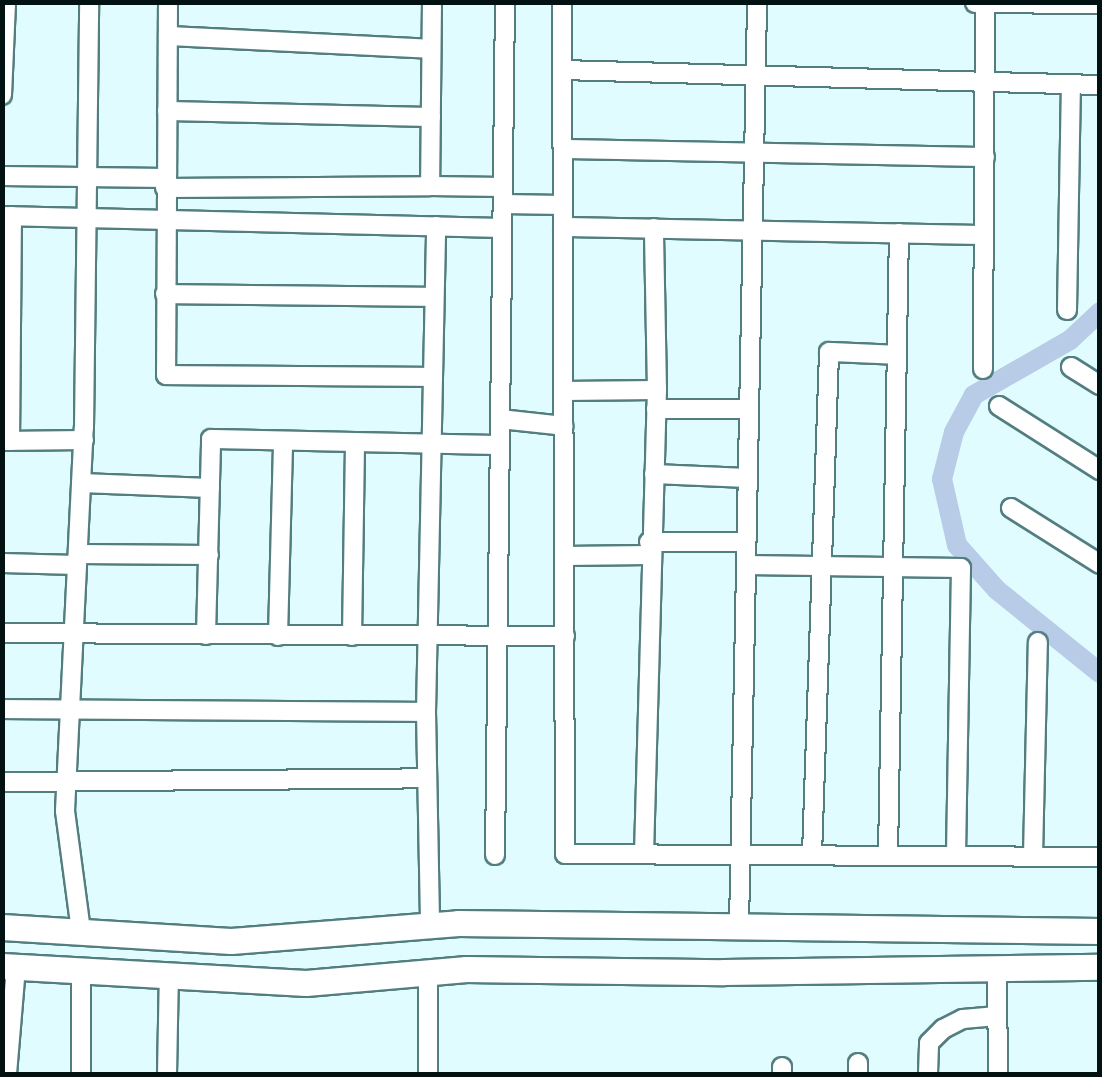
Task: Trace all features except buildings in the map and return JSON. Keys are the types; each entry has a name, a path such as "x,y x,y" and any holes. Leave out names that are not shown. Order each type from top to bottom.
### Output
{"main road":[{"path":"2,927 232,941 430,926 1086,931"},
{"path":"9,966 306,982 428,972 1100,967"}],"street":[{"path":"2,95 6,2"},
{"path":"82,931 65,811 84,440 89,217 84,176 89,2"},
{"path":"168,2 166,376 433,377"},
{"path":"430,186 432,2"},
{"path":"495,855 506,2"},
{"path":"562,2 566,854 1100,856"},
{"path":"740,926 757,2"},
{"path":"975,2 1100,4"},
{"path":"983,369 986,2"},
{"path":"168,36 431,49"},
{"path":"562,70 1100,84"},
{"path":"1068,310 1071,84"},
{"path":"166,112 430,117"},
{"path":"562,149 984,157"},
{"path":"2,176 84,176 165,183 430,186 563,204"},
{"path":"84,440 6,441 8,216 502,228"},
{"path":"430,926 426,712 436,226"},
{"path":"563,227 984,235"},
{"path":"644,854 649,549 656,400 654,228"},
{"path":"888,856 899,234"},
{"path":"165,294 434,297"},
{"path":"812,855 829,352 897,355"},
{"path":"1071,367 1100,385"},
{"path":"564,391 749,409"},
{"path":"1000,406 1100,470"},
{"path":"500,419 564,426"},
{"path":"206,635 210,439 499,446"},
{"path":"278,636 283,441"},
{"path":"352,636 355,443"},
{"path":"654,474 747,478"},
{"path":"82,483 210,488"},
{"path":"1010,508 1100,564"},
{"path":"564,556 746,542"},
{"path":"2,563 209,555"},
{"path":"746,565 961,568 956,856"},
{"path":"2,633 564,636"},
{"path":"1033,856 1038,642"},
{"path":"2,709 426,712"},
{"path":"2,782 427,778"},
{"path":"7,1074 9,966"},
{"path":"80,1074 81,968"},
{"path":"997,970 998,1074"},
{"path":"428,972 428,1074"},
{"path":"168,1074 169,974"},
{"path":"928,1074 929,1043 943,1029 964,1019 998,1016"}],"waterway":[{"path":"1100,312 1070,340 974,395 954,432 942,479 957,545 997,590 1100,673"}]}
